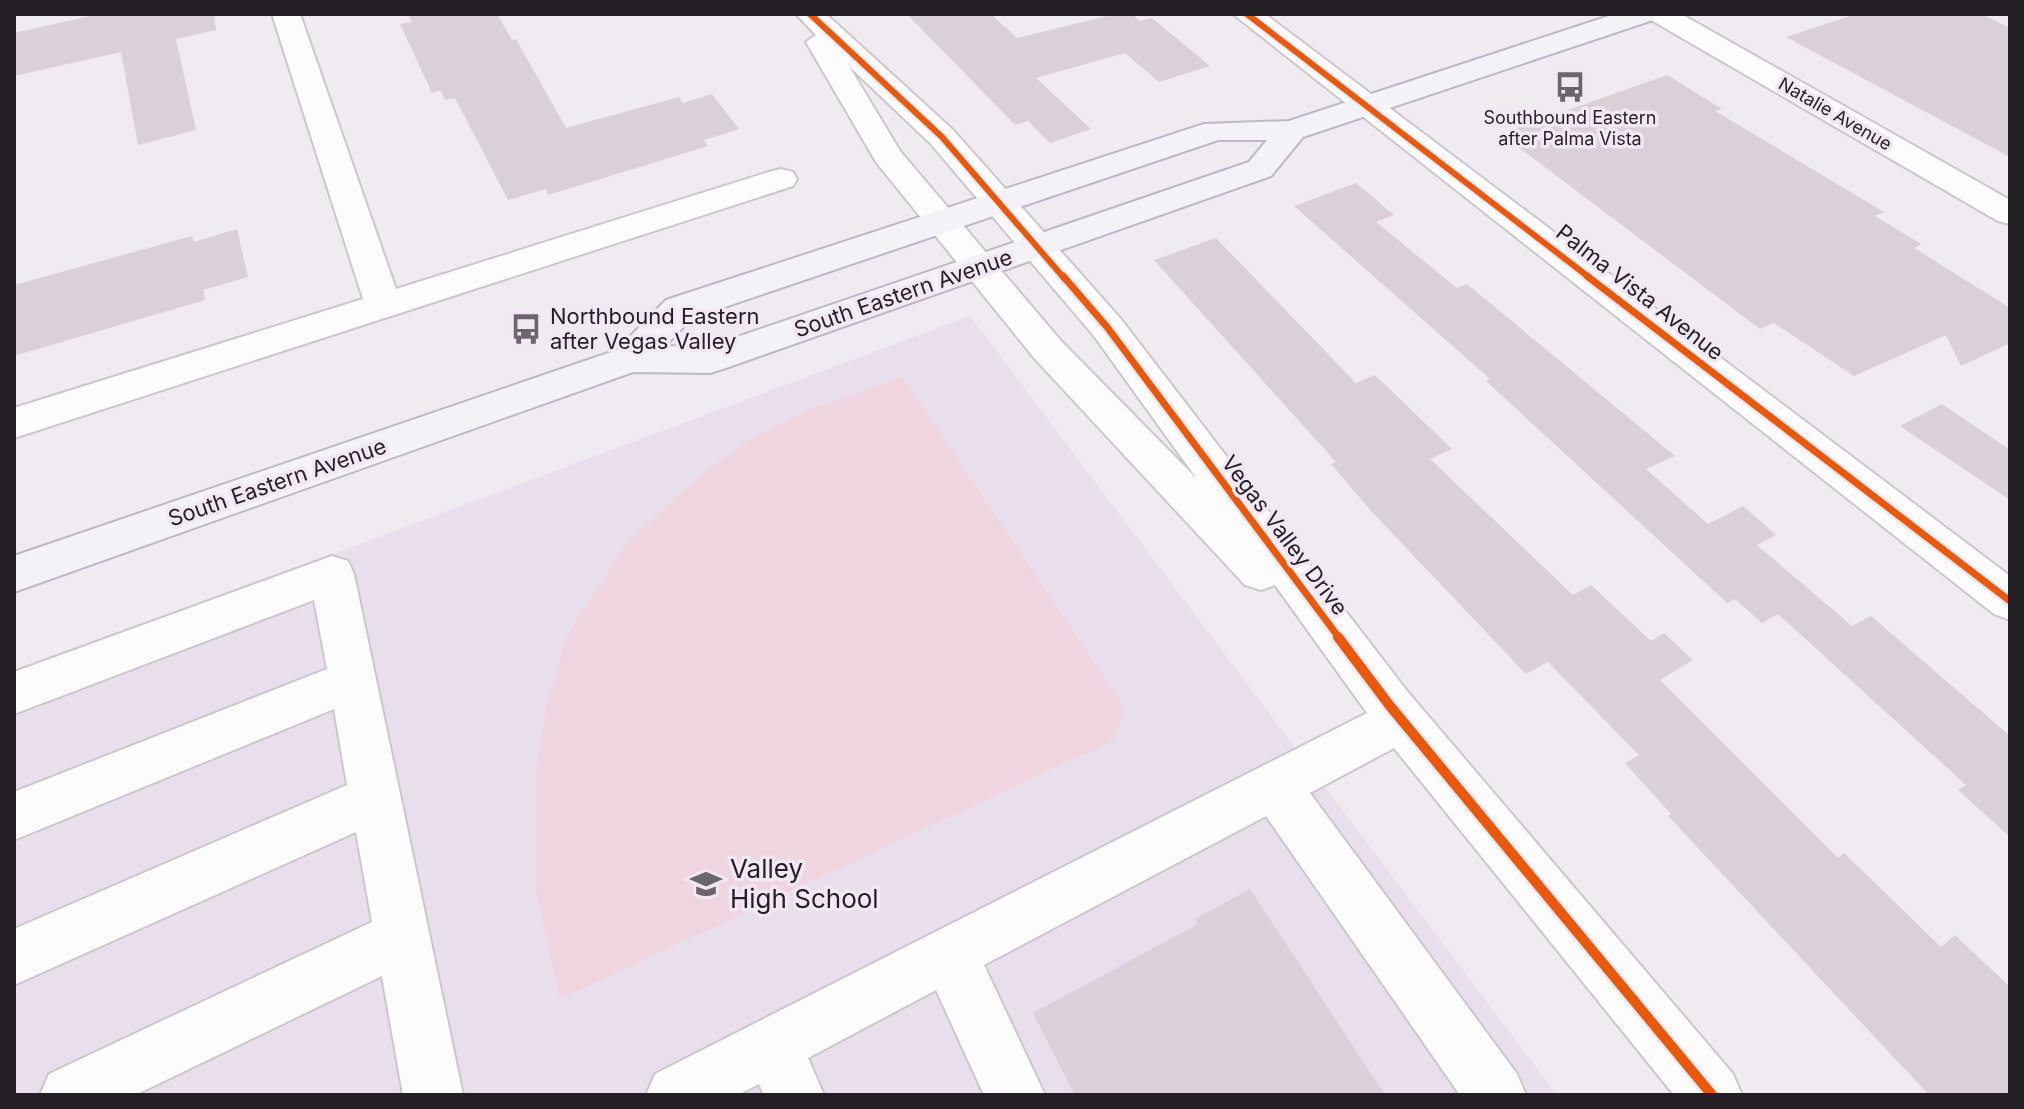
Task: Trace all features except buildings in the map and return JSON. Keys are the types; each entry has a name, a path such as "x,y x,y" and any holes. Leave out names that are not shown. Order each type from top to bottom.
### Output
{"main road":[{"name":"South Eastern Avenue","path":"630,359 679,309 1215,131 1292,130 1643,14"},
{"name":"South Eastern Avenue","path":"14,574 630,359 710,360 1037,247 1260,169 1292,130"}],"street":[{"path":"286,14 383,305"},
{"name":"Vegas Valley Drive","path":"804,14 887,155 1048,350 1395,713"},
{"name":"Vegas Valley Drive","path":"810,14 942,137 1107,327 1395,713 1712,1095"},
{"name":"Palma Vista Avenue","path":"1247,14 2010,601"},
{"name":"Natalie Avenue","path":"1661,14 2010,214"},
{"path":"14,423 781,179"},
{"path":"14,693 332,574 433,1095"},
{"path":"14,816 353,680"},
{"path":"676,1095 784,1070 949,954 1274,785 1395,713"},
{"path":"1274,785 1496,1095"},
{"path":"14,957 375,798"},
{"path":"70,1095 404,936"},
{"path":"949,954 1015,1095"}],"shaded area":[{"name":"Valley High School","path":"970,316 1557,1095 14,1095 14,673"},
{"path":"902,377 1125,708 1114,740 560,999 536,891 536,771 546,708 567,635 627,543 703,473 752,438 804,412"}],"cycle path":[{"path":"810,14 942,137 1107,327 1390,706 1712,1095"},
{"path":"1247,14 2010,601"}],"place":[{"name":"Southbound Eastern after Palma Vista","path":"1570,87"},
{"name":"Northbound Eastern after Vegas Valley","path":"526,329"},
{"name":"Valley High School","path":"706,884"}]}
